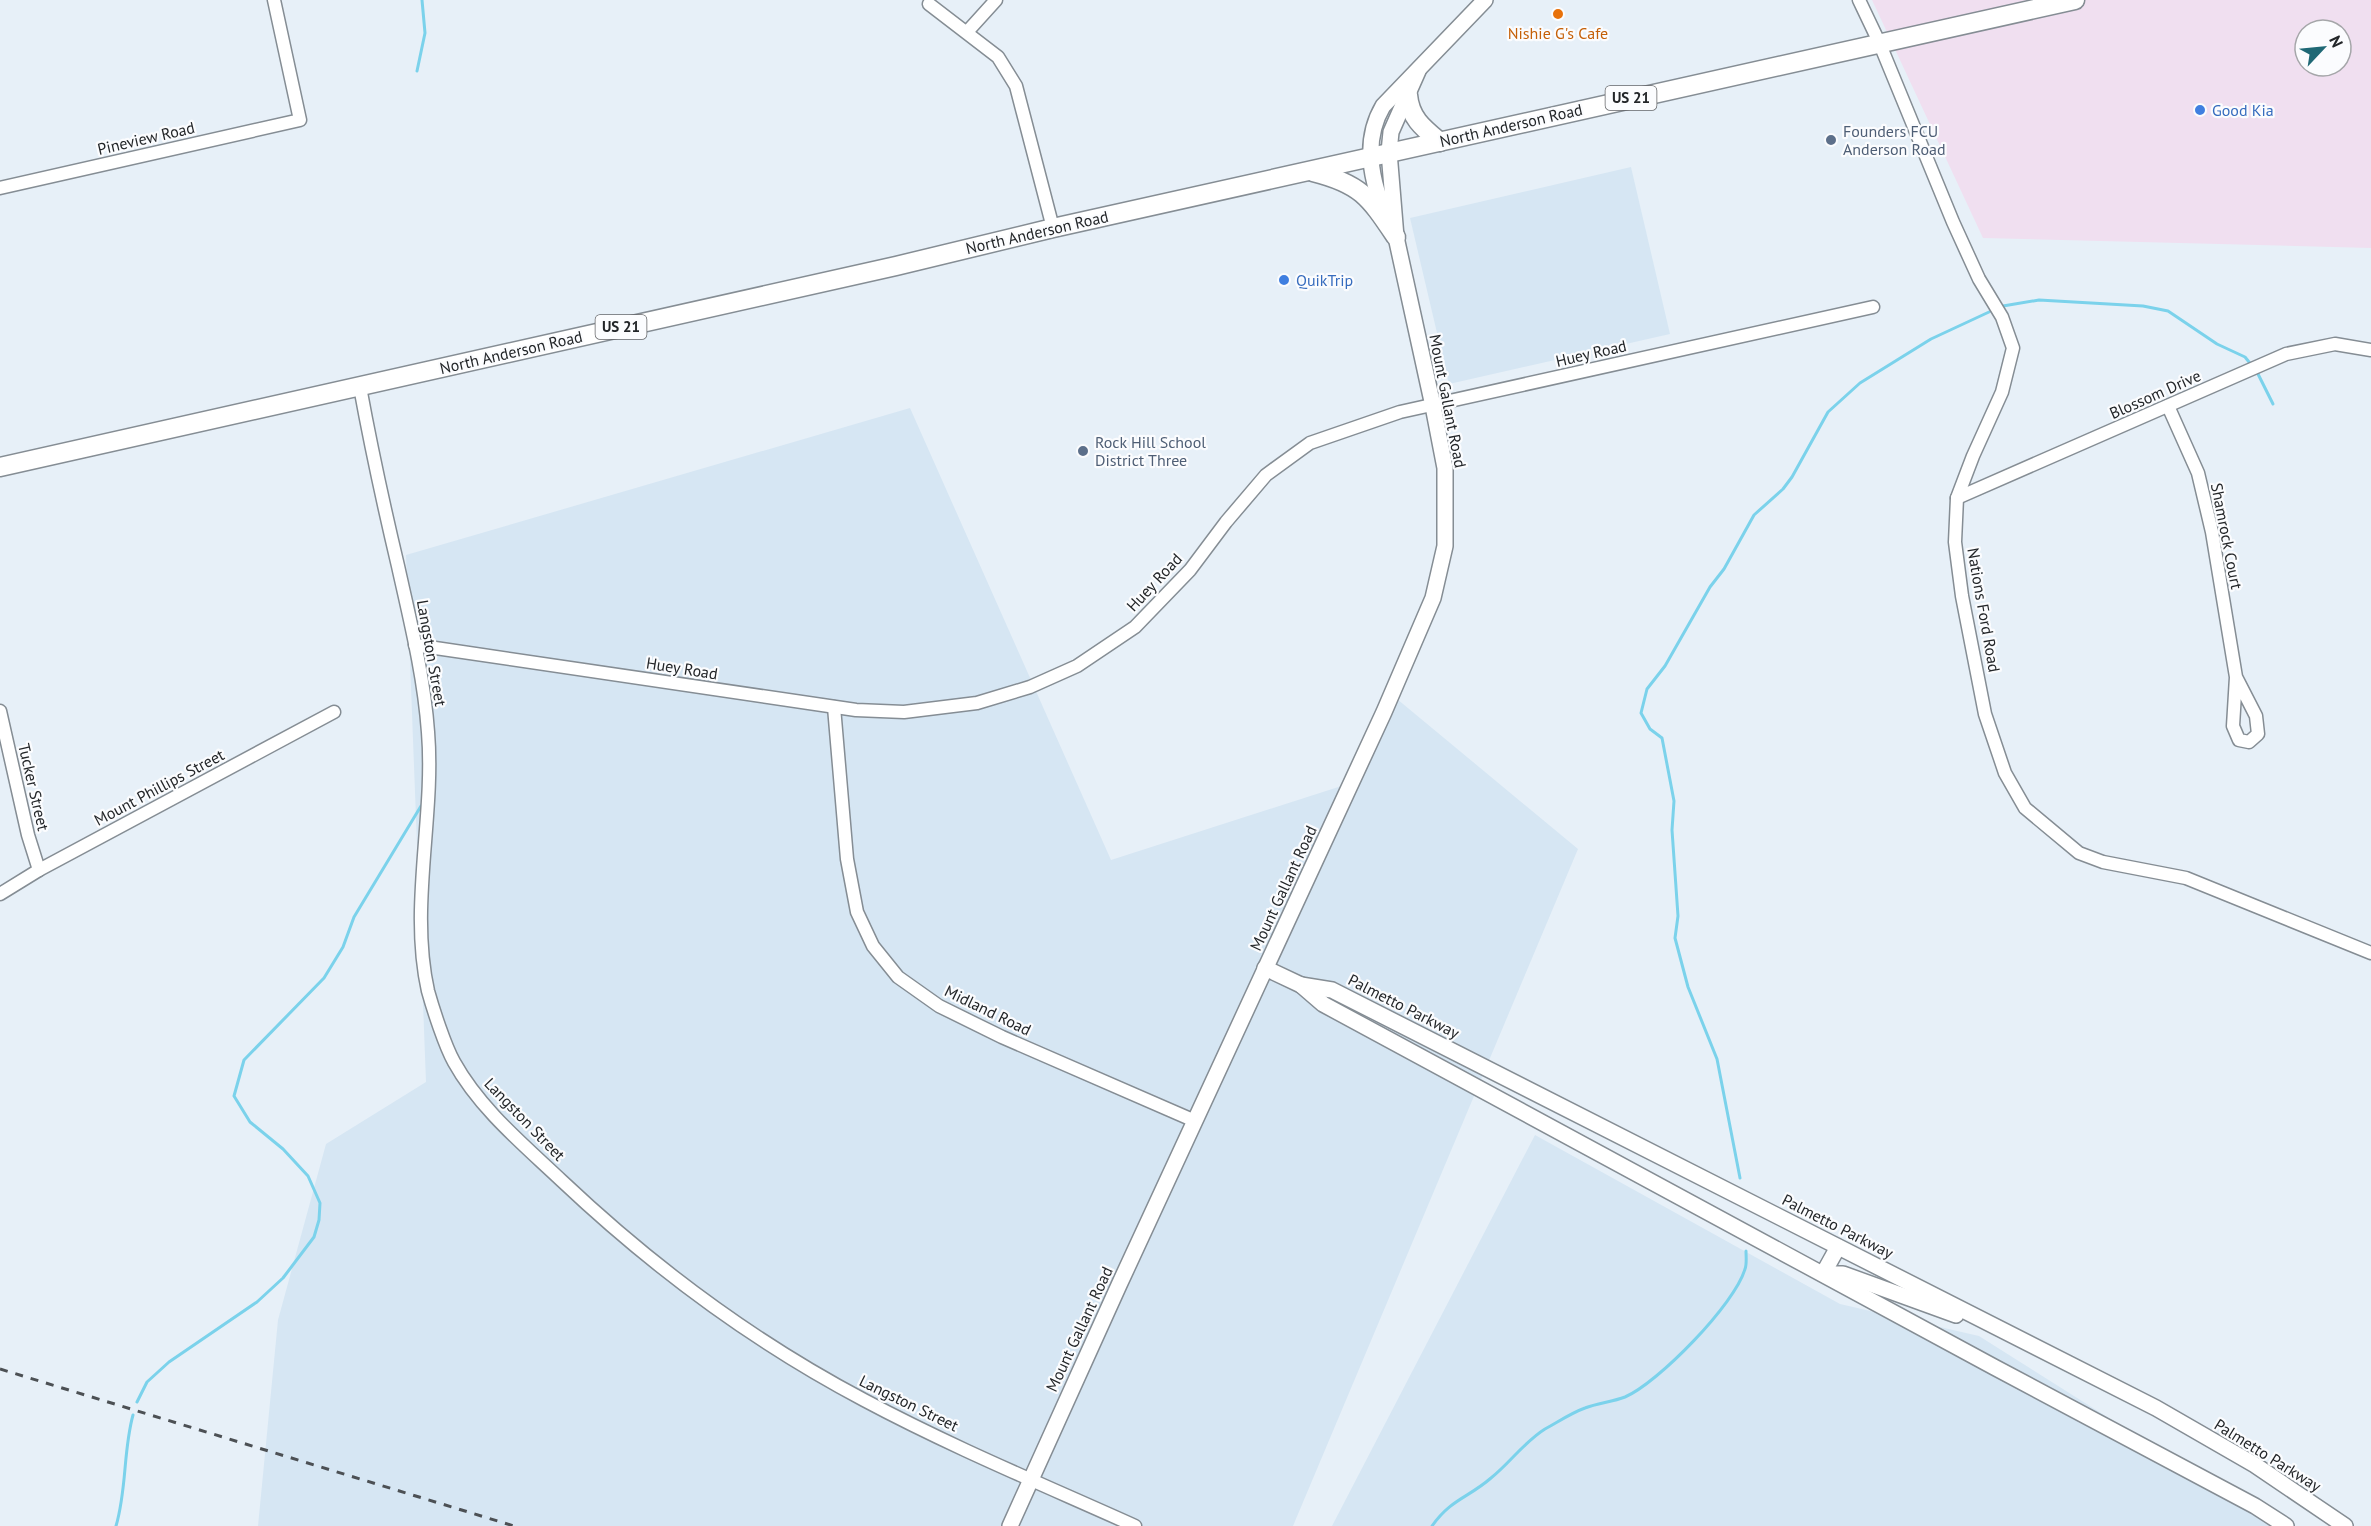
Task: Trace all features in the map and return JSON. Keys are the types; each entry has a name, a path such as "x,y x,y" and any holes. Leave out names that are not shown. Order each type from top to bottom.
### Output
{"main road":[{"name":"North Anderson Road","path":"0,467 896,266 1389,152 2075,0"},
{"path":"1408,95 1413,117 1440,142"},
{"path":"1308,171 1333,177 1362,192 1373,202 1396,237"}],"street":[{"name":"Pineview Road","path":"0,188 300,120 274,0"},
{"path":"967,32 996,0"},
{"name":"Nations Ford Road","path":"1859,0 1880,42 1953,222 1979,279 2002,317 2013,348 2002,392 1957,498 1955,542 1962,596 1985,714 2006,773 2025,808 2079,853 2103,862 2186,878 2371,953"},
{"name":"Mount Gallant Road","path":"1396,237 1378,198 1370,157 1371,137 1378,116 1383,106 1418,71 1479,2"},
{"path":"929,4 998,57 1016,86 1053,228"},
{"name":"Mount Gallant Road","path":"1011,1526 1384,712 1433,598 1445,546 1445,468 1396,237 1389,152 1391,132 1418,71"},
{"name":"Huey Road","path":"415,645 834,707 904,712 968,704 1030,687 1077,666 1136,627 1191,570 1226,522 1266,476 1310,443 1393,414 1873,307"},
{"name":"Blossom Drive","path":"1957,498 2286,354 2335,344 2371,350"},
{"name":"Langston Street","path":"360,387 372,458 424,694 430,788 422,897 423,956 428,992 453,1060 478,1097 518,1140 588,1205 712,1305 782,1352 862,1399 1135,1526"},
{"name":"Shamrock Court","path":"2168,406 2198,472 2212,532 2236,677"},
{"name":"Midland Road","path":"834,707 847,859 857,912 873,946 898,977 939,1006 1002,1038 1195,1121"},
{"name":"Tucker Street","path":"0,711 28,835 39,870"},
{"name":"Mount Phillips Street","path":"0,894 39,870 334,712"},
{"name":"Palmetto Parkway","path":"1265,968 1301,985 1323,1004 2255,1506 2286,1526"},
{"name":"Palmetto Parkway","path":"1301,985 1332,990 2156,1408 2255,1465 2345,1526"},
{"path":"1822,1274 1838,1247"},
{"path":"1822,1274 1843,1274 1959,1316 1985,1321"}],"shaded area":[{"path":"1872,0 2371,0 2371,248 1983,238"},
{"path":"1631,167 1670,334 1449,384 1410,218"},
{"path":"910,408 1111,860 1357,781 1397,699 1578,849 1293,1526 258,1526 278,1320 326,1144 426,1082 406,555"},
{"path":"1535,1135 1840,1304 1979,1336 2280,1526 1332,1526"}],"waterway":[{"path":"417,71 425,33 422,0"},
{"path":"2003,306 2039,300 2143,306 2168,311 2217,344 2245,357 2249,362"},
{"path":"1740,1178 1717,1059 1688,987 1675,938 1678,916 1672,830 1674,801 1662,738 1650,729 1641,713 1647,689 1665,666 1754,515 1783,489 1792,477 1828,412 1860,383 1931,339 1989,312"},
{"path":"2257,372 2273,404"},
{"path":"137,1402 147,1382 169,1362 257,1302 283,1278 314,1237 319,1220 320,1203 308,1176 283,1149 250,1122 234,1096 244,1060 324,978 343,947 354,917 421,806"},
{"path":"1432,1526 1446,1510 1491,1478 1530,1440 1545,1429 1580,1410 1625,1397 1639,1389 1675,1360 1727,1302 1745,1269 1746,1251"},
{"path":"116,1526 133,1415"}],"railway":[{"path":"0,1369 514,1526"}],"place":[{"name":"Nishie G's Cafe","path":"1558,14"},
{"name":"Good Kia","path":"2200,110"},
{"name":"Founders FCU Anderson Road","path":"1831,140"},
{"name":"QuikTrip","path":"1284,280"},
{"name":"Rock Hill School District Three","path":"1083,451"}]}
